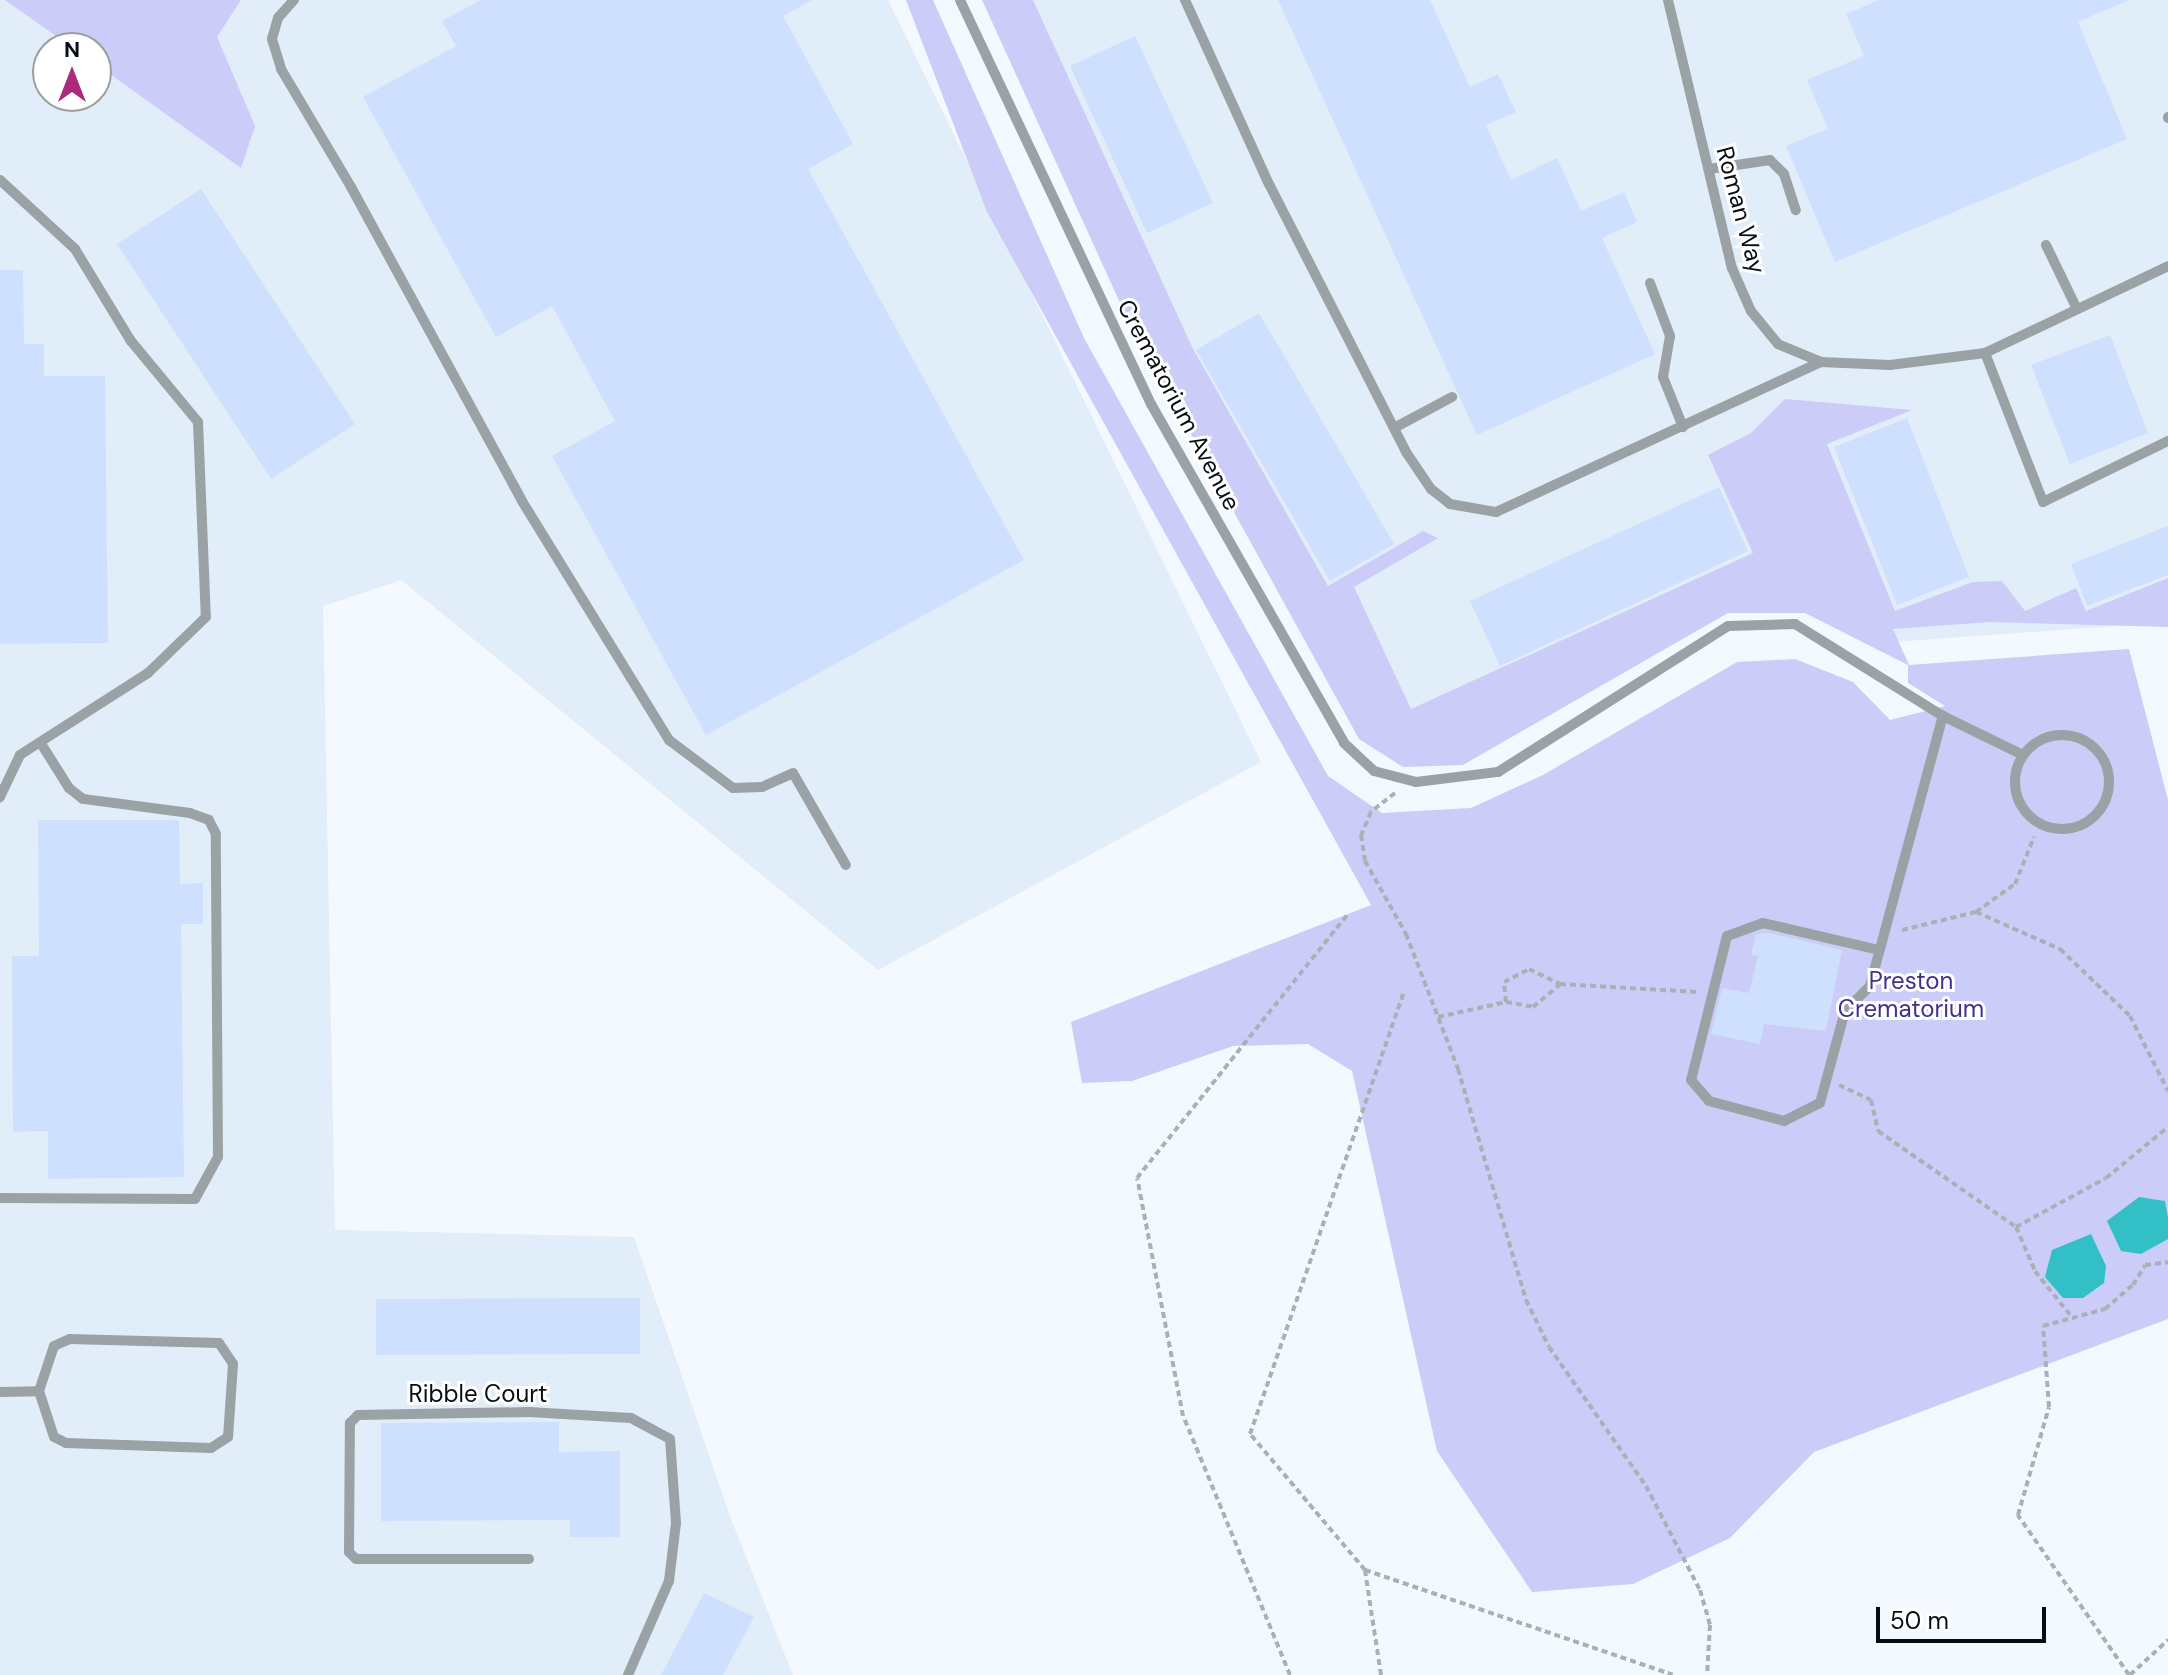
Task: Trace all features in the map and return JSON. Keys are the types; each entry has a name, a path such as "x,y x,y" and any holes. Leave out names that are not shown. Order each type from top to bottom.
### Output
{"lane":[{"path":"294,0 278,18 272,39 281,69 351,187 522,501 669,740 733,788 762,787 793,773 846,865"},
{"name":"Crematorium Avenue","path":"960,0 1151,404 1344,743 1374,771 1416,782"},
{"path":"1185,0 1269,184 1394,428 1431,489 1468,510 1496,512 1821,362"},
{"name":"Roman Way","path":"1668,0 1732,268 1751,311 1778,344 1821,362 1890,365 1985,353 2168,266"},
{"path":"1709,169 1770,160 1784,174 1796,210"},
{"path":"0,180 75,249 131,341 198,422 206,617 148,673 20,755 0,797"},
{"path":"2046,245 2077,309"},
{"path":"1650,283 1670,336 1663,377 1683,427"},
{"path":"1985,353 2043,502 2168,441"},
{"path":"1394,428 1452,397"},
{"path":"1416,782 1498,772 1728,626 1795,624 1943,716 2023,755"},
{"path":"1879,950 1763,923 1727,936 1691,1080 1709,1101 1784,1121 1820,1103 1845,1011 1870,986 1879,950 1881,935 1943,716"},
{"path":"2064,735 2093,746 2109,774 2103,804 2080,825 2049,827 2035,820 2017,794 2015,779 2023,755 2048,737 2064,735"},
{"path":"0,1198 195,1199 218,1157 216,834 209,820 190,813 83,799 69,788 40,742"},
{"path":"70,1339 207,1339 219,1343 233,1364 228,1437 211,1448 66,1443 54,1437 39,1391 54,1346 70,1339"},
{"path":"0,1392 39,1391"},
{"name":"Ribble Court","path":"529,1559 356,1559 349,1552 350,1423 358,1415 529,1412 631,1418 670,1439 676,1523 669,1581 628,1675"}],"path":[{"path":"1416,782 1371,812 1361,835 1365,861 1406,934 1438,1017 1526,1300 1549,1347 1646,1486 1700,1590 1710,1625 1707,1675"},
{"path":"1881,935 1976,912 2015,884 2034,837"},
{"path":"1976,912 2060,949 2130,1016 2168,1091"},
{"path":"1290,1675 1183,1416 1137,1178 1347,915"},
{"path":"1506,1002 1504,982 1529,969 1560,984 1713,993"},
{"path":"1438,1017 1506,1002 1533,1007 1560,984"},
{"path":"1404,992 1250,1434 1365,1570 1673,1675"},
{"path":"1826,1079 1871,1100 1878,1131 2016,1227 2035,1271 2071,1315"},
{"path":"2016,1227 2106,1178 2168,1127"},
{"path":"2168,1262 2145,1265 2133,1285 2105,1309 2071,1315 2043,1326 2049,1407 2018,1515 2130,1675 2168,1640"},
{"path":"1365,1570 1381,1675"}],"shaded area":[{"path":"0,0 888,0 1261,762 878,970 401,580 323,606 335,1230 634,1237 731,1519 793,1675 0,1675"},
{"path":"1033,0 2168,0 2168,622 1866,644 1830,563 1391,728 1328,586 1193,350"},
{"path":"2139,1197 2165,1201 2168,1218 2168,1239 2141,1254 2121,1251 2107,1221"},
{"path":"2091,1234 2106,1266 2104,1283 2083,1298 2063,1298 2045,1277 2052,1250"}],"green space":[{"path":"5,0 241,0 217,37 255,126 241,168 112,75 112,32 50,32"},
{"name":"Preston Crematorium","path":"906,0 933,0 1084,338 1328,776 1382,813 1471,808 1543,775 1737,662 1795,659 1853,682 1890,720 1945,706 1908,683 1908,665 1805,613 1728,613 1463,765 1403,767 1359,739 1127,318 982,0 1033,0 1193,349 1328,586 1423,531 1438,538 1354,587 1411,709 1753,553 1708,455 1751,433 1785,399 1912,410 1827,444 1895,611 1973,582 2002,581 2025,611 2076,588 2086,611 2168,578 2168,627 1990,622 1893,629 1909,665 2129,649 2168,800 2168,1319 1814,1452 1730,1538 1633,1584 1532,1592 1437,1451 1352,1071 1308,1044 1233,1046 1132,1081 1082,1083 1071,1022 1371,905 987,212"}],"building":[{"path":"481,0 812,0 783,16 853,144 808,169 1024,560 706,735 552,456 615,421 552,306 496,337 363,97 456,46 442,21"},
{"path":"1278,0 1430,0 1470,87 1498,74 1516,112 1486,125 1511,180 1557,158 1581,211 1624,192 1637,222 1602,238 1655,354 1477,435"},
{"path":"1879,0 2129,0 2078,22 2127,139 1835,262 1786,146 1828,129 1807,80 1864,56 1846,14"},
{"path":"1135,36 1213,203 1147,233 1070,66"},
{"path":"201,189 355,424 271,479 117,244"},
{"path":"0,270 23,270 24,344 44,344 44,376 105,376 108,643 0,644"},
{"path":"1259,313 1394,544 1330,581 1196,350"},
{"path":"2110,335 2148,433 2070,464 2031,365"},
{"path":"1907,418 1969,577 1897,605 1834,447"},
{"path":"1719,487 1748,551 1500,666 1470,601"},
{"path":"2168,526 2168,575 2087,606 2071,564"},
{"path":"38,820 179,820 180,884 203,883 203,924 181,924 184,1177 48,1179 48,1131 13,1132 12,956 39,956"},
{"path":"1769,933 1842,950 1826,1031 1764,1024 1760,1044 1711,1034 1722,988 1749,993 1758,956 1751,955 1756,934"},
{"path":"640,1298 640,1354 376,1355 376,1299"},
{"path":"559,1422 559,1452 620,1451 620,1537 570,1537 570,1520 381,1521 381,1423"},
{"path":"704,1593 754,1617 723,1675 661,1675"}]}
